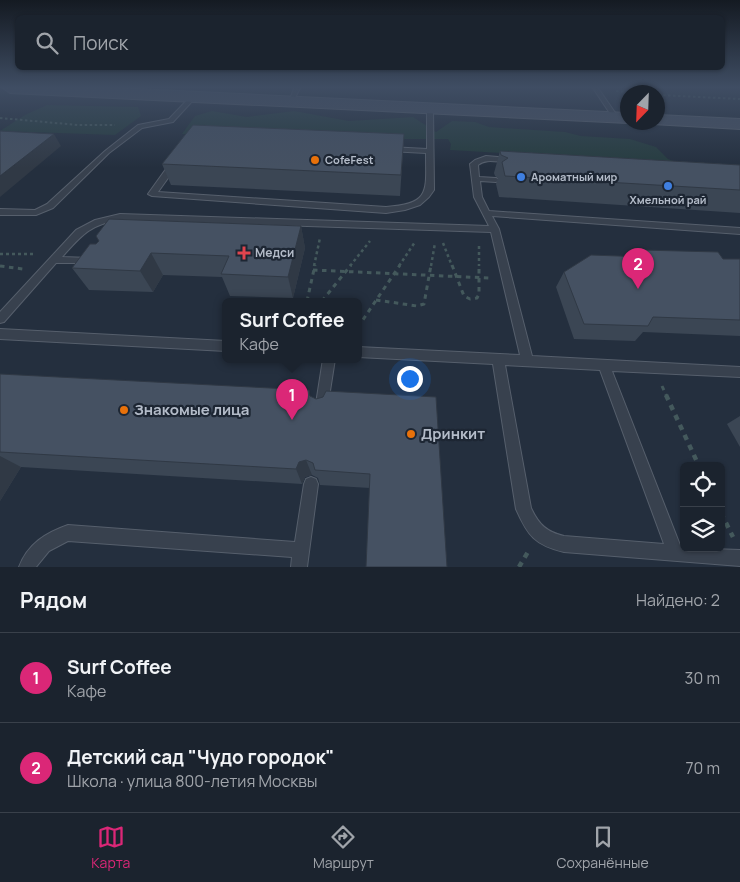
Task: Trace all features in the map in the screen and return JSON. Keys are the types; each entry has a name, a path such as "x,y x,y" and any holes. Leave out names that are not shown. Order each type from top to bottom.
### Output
{"main road":[{"path":"553,114 620,118"},
{"path":"665,120 740,124"}],"lane":[{"path":"0,212 24,214 36,212 50,206 140,126 172,121 178,114"},
{"path":"180,156 152,194 392,210 411,207 426,198 430,190 430,114"},
{"path":"381,149 431,151"},
{"path":"523,161 480,159 474,164 478,197 495,229 527,361"},
{"path":"476,179 496,180"},
{"path":"486,212 740,231"},
{"path":"0,319 79,232 90,224 103,219 120,217 426,226 438,230 495,229"},
{"path":"53,260 99,262"},
{"path":"0,334 222,346"},
{"path":"362,352 740,372"},
{"path":"498,360 524,509 530,524 538,535 547,541 564,544 675,553 738,552"},
{"path":"322,410 328,363"},
{"path":"604,365 675,553"},
{"path":"299,567 311,484"},
{"path":"27,567 42,545 54,537 68,533 302,550"}],"path":[{"path":"0,118 78,125 121,125"},
{"path":"308,298 323,223"},
{"path":"324,298 382,225"},
{"path":"362,321 426,226"},
{"path":"438,230 464,296 470,300 477,298 479,294 480,228"},
{"path":"376,300 417,306 424,304 438,230"},
{"path":"0,254 39,254 61,251"},
{"path":"313,270 507,278"},
{"path":"654,368 697,462"},
{"path":"725,522 738,552"}],"green space":[{"path":"140,114 141,116 115,135 0,131 25,115"},
{"path":"232,114 247,117 267,114 313,114 349,121 413,117 436,132 452,121 475,122 489,127 630,139 656,147 668,159 678,163 450,150 451,144 448,139 405,139 393,144 182,134 195,116"}],"building":[{"path":"193,125 404,134 401,175 162,164"},
{"path":"0,131 54,134 0,176"},
{"path":"500,151 740,165 740,190 505,176 502,162 508,158 501,155"},
{"path":"109,219 301,226 288,277 221,274 229,256 151,253 140,271 72,268 90,244 96,244 99,241 96,236"},
{"path":"642,250 718,252 723,259 740,259 740,320 653,317 648,326 584,324 564,272 591,255 646,257"},
{"path":"0,374 309,390 310,396 316,399 323,397 326,391 436,397 447,567 366,567 370,474 315,470 313,463 306,460 299,462 296,469 0,452"}],"place":[{"name":"CofeFest","path":"315,160"},
{"name":"Ароматный мир","path":"521,177"},
{"name":"Хмельной рай","path":"668,186"},
{"name":"Медси","path":"244,253"},
{"name":"Детский сад \"Чудо городок\"","path":"638,289"},
{"name":"Знакомые лица","path":"124,410"},
{"name":"Surf Coffee","path":"292,420"},
{"name":"Дринкит","path":"411,434"}]}
